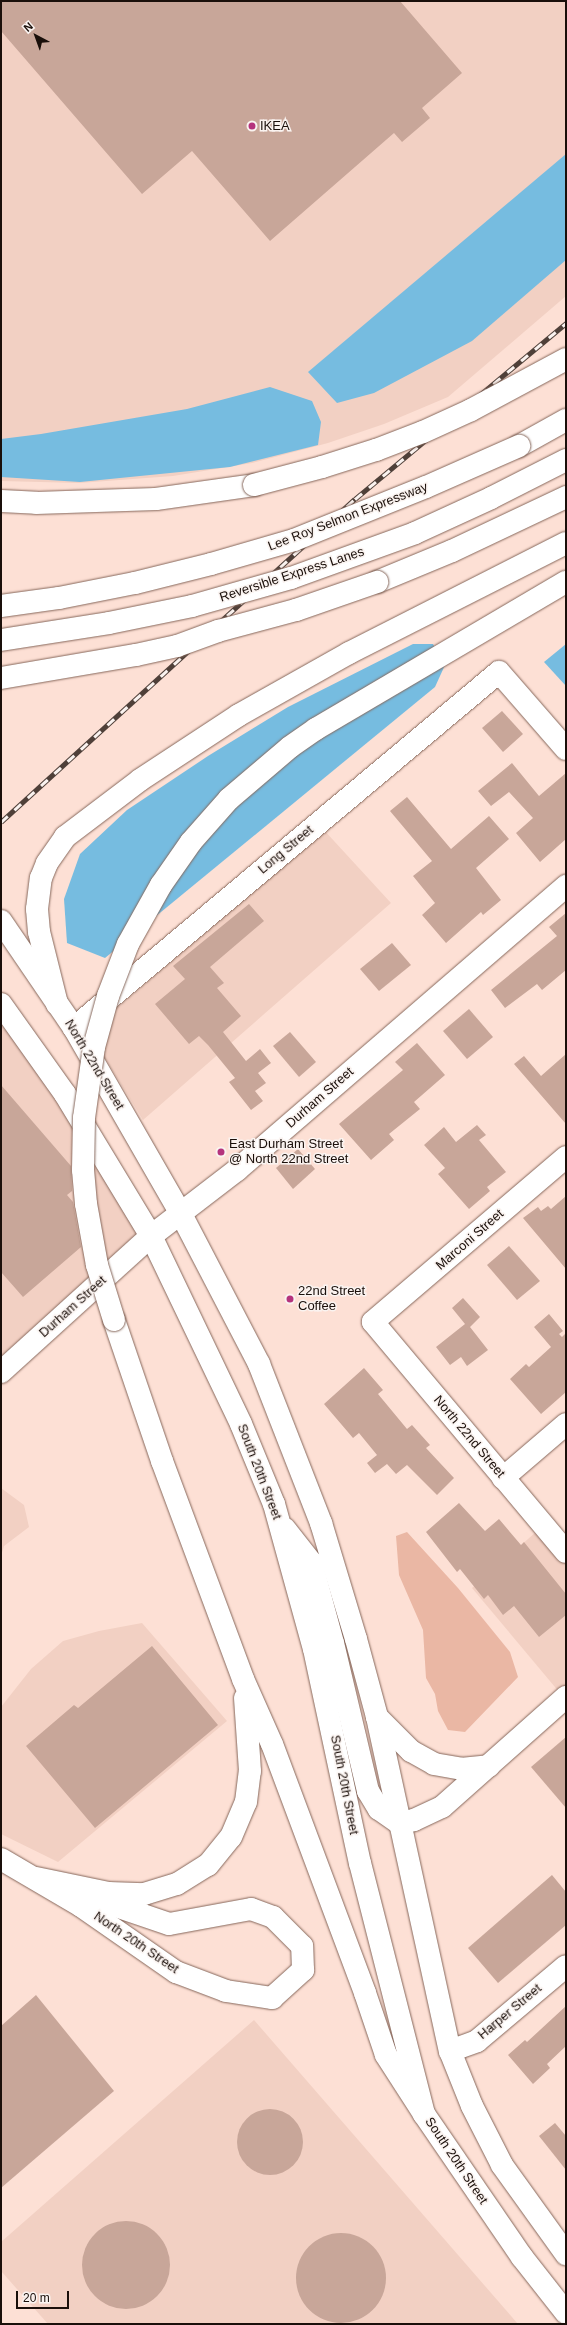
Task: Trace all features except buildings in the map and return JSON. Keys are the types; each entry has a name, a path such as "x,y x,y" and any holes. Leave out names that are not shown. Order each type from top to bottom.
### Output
{"main road":[{"path":"1,501 36,503 156,499 254,485 328,465 423,432 471,410 566,359"},
{"name":"Lee Roy Selmon Expressway","path":"1,606 59,598 136,583 211,564 294,540 426,487 519,446 566,420"},
{"name":"Reversible Express Lanes","path":"1,640 109,623 199,604 277,582 352,557 415,533 491,498 566,460"},
{"path":"1,678 136,655 176,646 218,632 296,610 377,582 452,551 566,497"},
{"path":"57,1004 39,932 37,909 41,878 47,863 65,837 140,780 239,715 349,653 566,543"},
{"path":"424,2114 386,2055 365,1993 275,1751 243,1679 162,1461 114,1320 97,1265 86,1204 83,1170 85,1111 89,1073 97,1033 116,973 128,944 160,885 191,842 229,799 290,747 322,726 566,582"},
{"name":"Long Street","path":"74,1028 498,672 566,749"},
{"name":"Durham Street","path":"1,1372 151,1236 237,1170 566,886"},
{"name":"North 22nd Street","path":"1,921 74,1028 181,1214"},
{"path":"1,1004 65,1094 151,1236"},
{"name":"Marconi Street","path":"373,1322 566,1157"},
{"path":"181,1214 259,1364 291,1443 330,1552 356,1639 376,1717 450,2051 472,2106 502,2165 566,2253"},
{"name":"South 20th Street","path":"151,1236 241,1424 274,1504 314,1649 360,1862 424,2114 522,2257 566,2313"},
{"name":"North 22nd Street","path":"373,1322 566,1552"},
{"path":"503,1478 566,1424"},
{"path":"278,1520 311,1562 333,1643 368,1791 379,1809 399,1823 414,1820 442,1807 566,1697"},
{"path":"36,1878 108,1894 144,1894 177,1884 208,1865 231,1837 240,1820 246,1802 250,1771 250,1746 243,1679"},
{"path":"376,1717 411,1751 434,1764 462,1769 489,1766"},
{"name":"North 20th Street","path":"1,1859 36,1878 81,1906 176,1972 226,1992 272,1998 303,1970 302,1946 272,1917 251,1909 169,1924 36,1878"},
{"name":"Harper Street","path":"450,2051 477,2040 566,1966"}],"shaded area":[{"path":"1,1 566,1 566,296 448,397 384,424 328,443 252,463 173,476 79,483 1,481"},
{"path":"323,829 391,903 143,1120 89,1032 281,868"},
{"path":"1,1007 150,1246 1,1376"},
{"path":"1,1488 24,1505 29,1527 4,1546 1,1556"},
{"path":"544,1525 566,1550 565,1699 472,1588"},
{"path":"407,1532 458,1588 510,1652 518,1677 465,1732 448,1730 438,1711 435,1694 426,1678 423,1630 399,1575 396,1536"},
{"path":"142,1623 227,1721 58,1862 1,1834 1,1707 31,1669 63,1641 99,1631"},
{"path":"254,2020 518,2324 48,2324 1,2271 1,2242"}],"water":[{"path":"566,154 566,260 472,341 374,393 337,403 308,372"},
{"path":"270,387 312,401 321,422 318,445 230,467 80,482 1,477 1,439 41,434 187,409"},
{"path":"413,644 433,644 445,665 435,687 105,958 67,943 64,899 80,854 127,810 208,756 288,707"},
{"path":"566,644 566,686 544,662"}],"railway":[{"path":"1,822 355,499 566,323"}],"place":[{"name":"IKEA","path":"252,126"},
{"name":"East Durham Street @ North 22nd Street","path":"221,1152"},
{"name":"22nd Street Coffee","path":"290,1299"}]}
